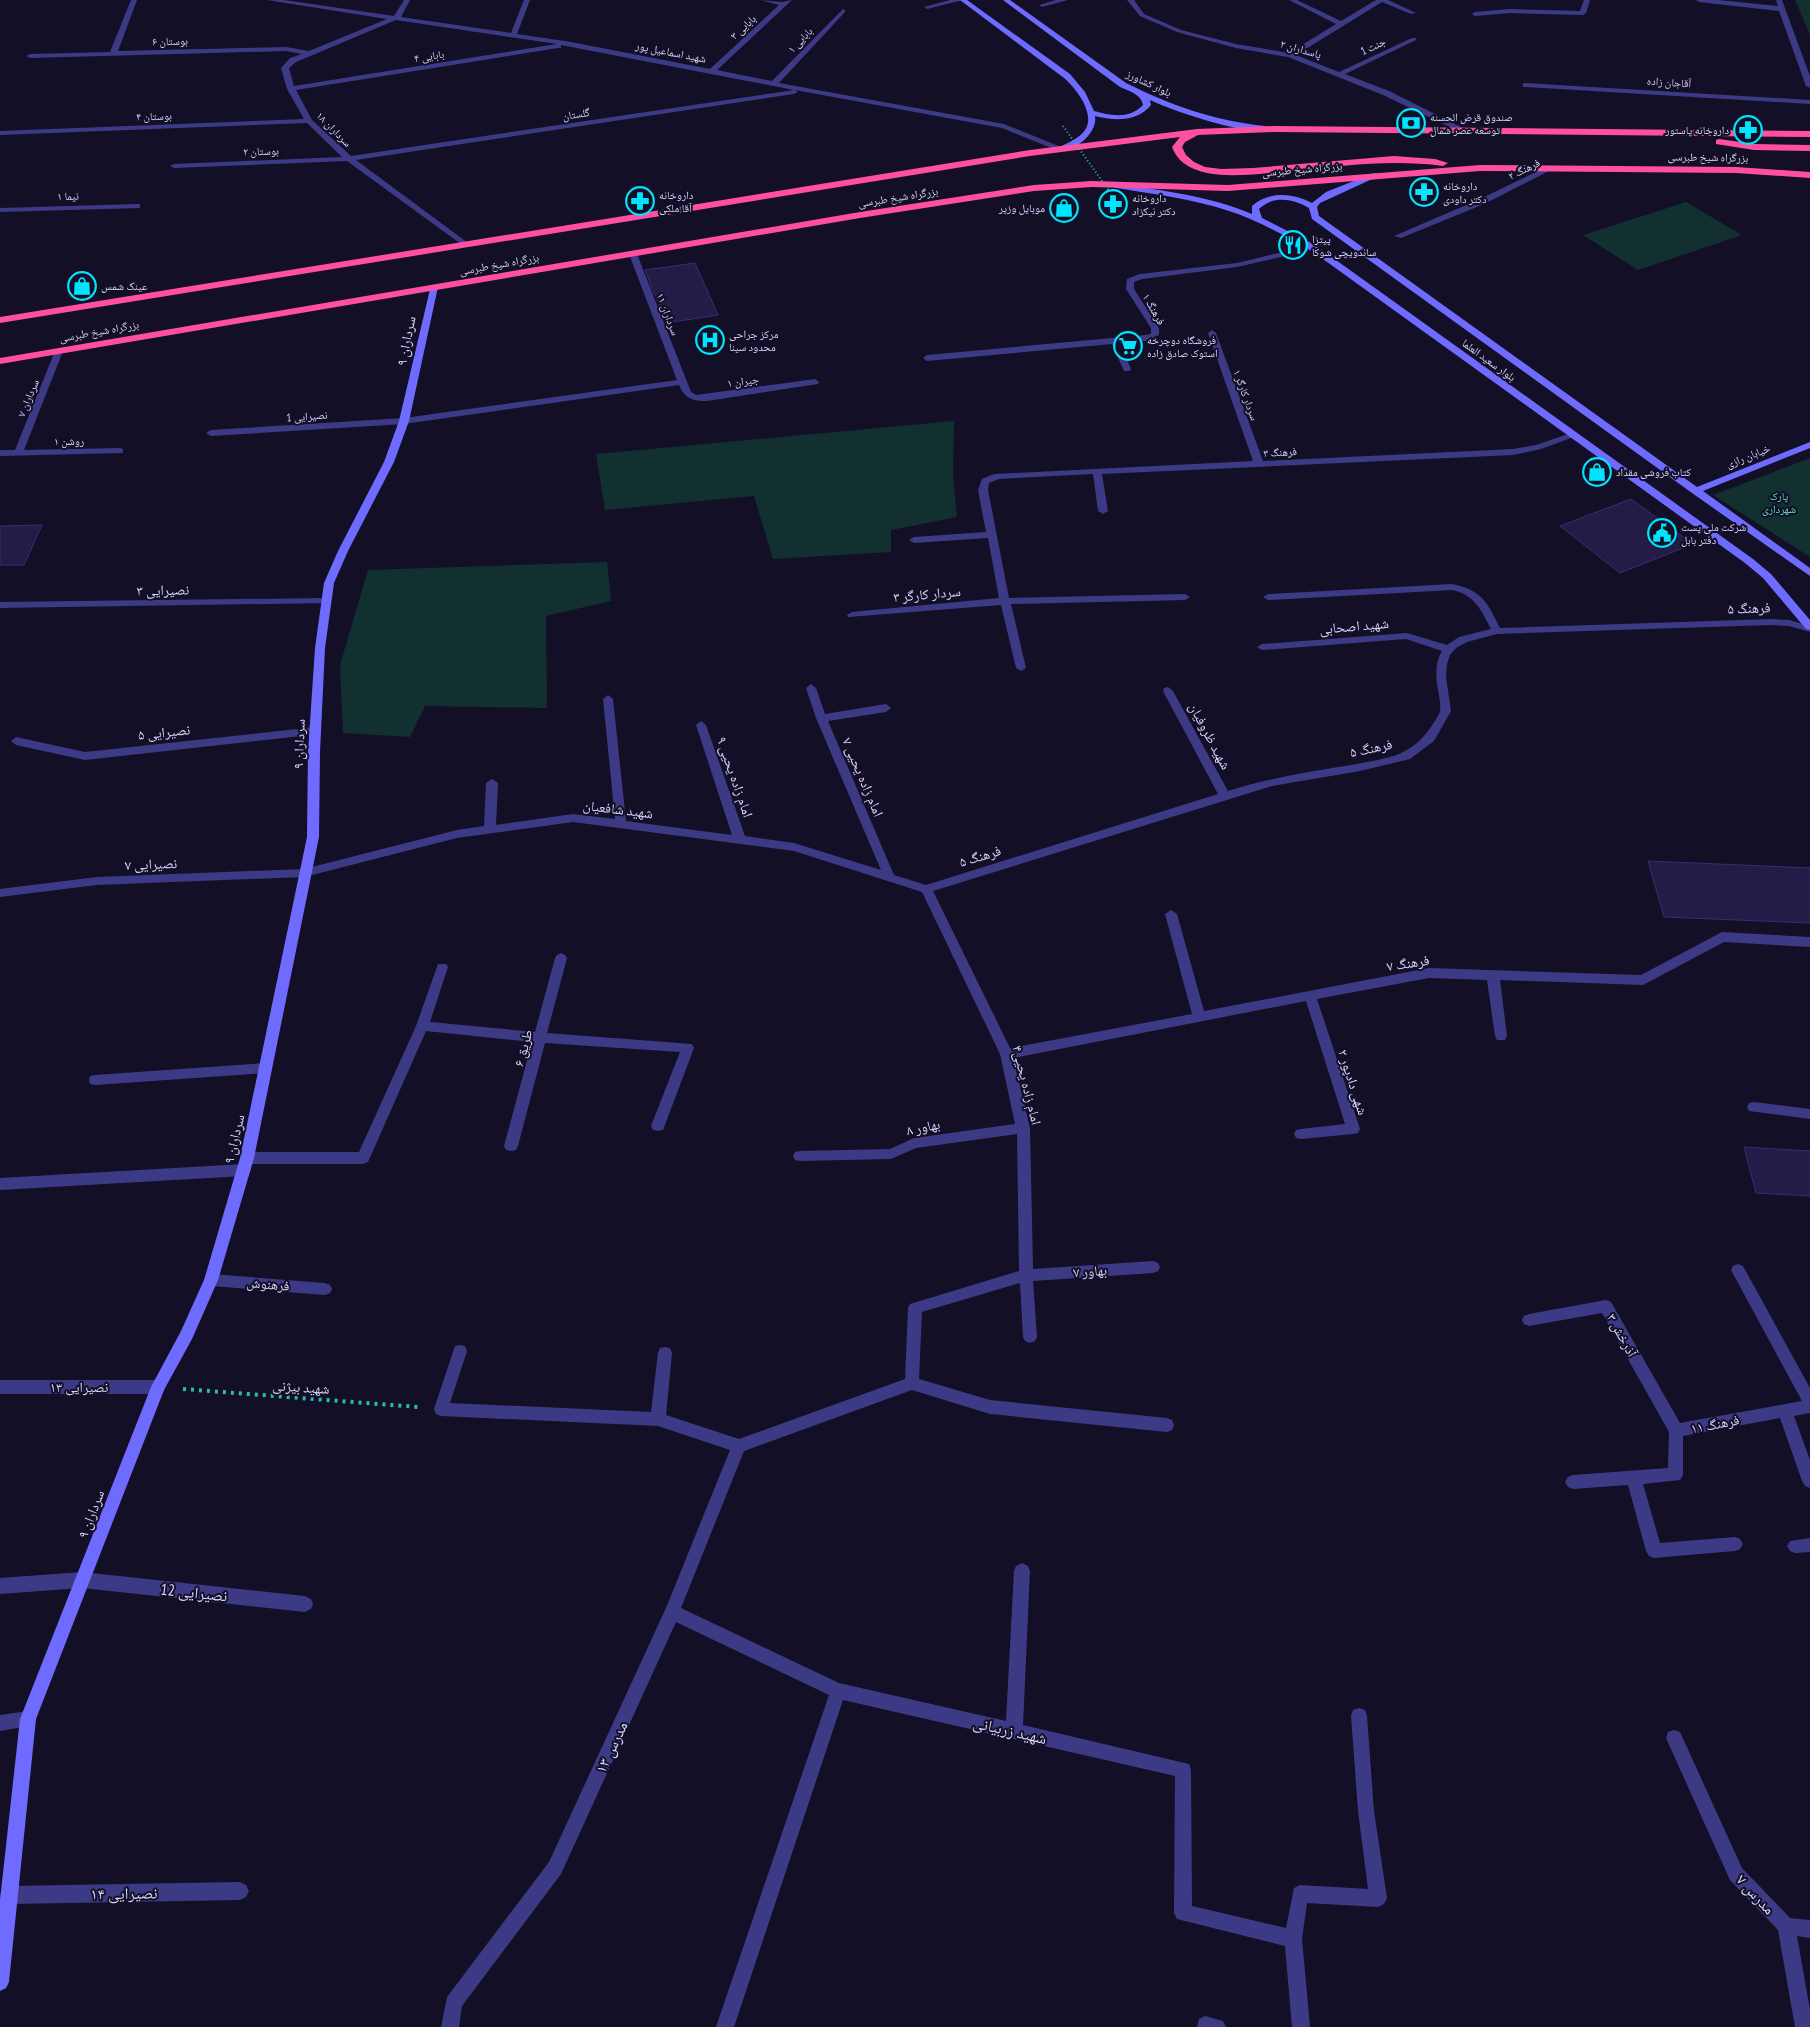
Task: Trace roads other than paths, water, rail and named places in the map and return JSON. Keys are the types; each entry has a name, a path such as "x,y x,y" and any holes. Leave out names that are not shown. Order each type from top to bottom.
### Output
{"highway":[{"name":"بزرگراه شیخ طبرسی","path":"0,320 1062,149 1200,132 1275,129 1810,134"},
{"path":"1200,132 1181,140 1177,147 1179,155 1186,162 1211,171 1243,172 1400,159 1480,168"},
{"path":"1669,133 1754,147 1810,148"},
{"name":"بزرگراه شیخ طبرسی","path":"0,361 434,287 1024,190 1092,184 1113,190 1228,188 1480,168 1736,170 1810,175"}],"main road":[{"path":"961,0 1072,80 1080,89 1092,113 1092,124 1087,134 1062,149"},
{"name":"بلوار کشاورز","path":"1006,0 1123,85 1137,92 1220,123 1275,129"},
{"path":"1092,113 1116,117 1138,113 1147,105 1146,100 1137,92"},
{"path":"1259,220 1256,216 1255,208 1263,201 1269,199 1293,199 1313,207 1317,201 1329,194 1377,175"},
{"name":"بلوار سعید العلما","path":"1113,190 1202,201 1259,220 1312,247 1756,567 1775,585 1810,628"},
{"name":"بلوار سعید العلما","path":"1313,207 1316,217 1320,222 1810,573"},
{"name":"سرداران ۹","path":"0,1982 28,1719 158,1387 187,1336 211,1280 245,1164 313,837 315,731 320,648 329,583 342,551 358,525 389,462 404,421 434,287"},
{"name":"خیابان رازی","path":"1695,491 1810,445"}],"street":[{"path":"114,54 134,0"},
{"name":"شهید اسماعیل پور","path":"270,0 571,44 774,84 1004,126 1062,149"},
{"path":"398,18 408,0"},
{"path":"513,36 527,0"},
{"path":"763,0 787,2"},
{"path":"927,7 961,0"},
{"path":"1042,5 1065,0"},
{"name":"پاسداران ۲","path":"1133,0 1142,14 1179,31 1236,46 1290,55 1340,74 1465,131"},
{"path":"1292,0 1341,24"},
{"path":"1290,55 1382,0 1413,13"},
{"path":"1475,14 1510,11 1583,12 1586,0"},
{"path":"1699,0 1782,9"},
{"path":"1779,0 1810,86"},
{"name":"بابایی ۳","path":"712,71 787,2"},
{"name":"بابایی ۱","path":"774,84 843,11"},
{"name":"سرداران ۱۸","path":"398,18 293,60 285,68 291,89 309,121 349,159 465,245"},
{"name":"جنت 1","path":"1340,74 1414,39"},
{"name":"بابایی ۴","path":"291,89 571,44"},
{"name":"بوستان ۶","path":"30,56 286,49 310,53"},
{"name":"آقاجان زاده","path":"1526,85 1810,102"},
{"name":"گلستان","path":"349,159 806,90"},
{"name":"بوستان ۴","path":"0,133 309,121"},
{"name":"بوستان ۲","path":"174,166 349,159"},
{"name":"فرهنگ ۲","path":"1398,236 1481,202 1549,169"},
{"name":"نیما ۱","path":"0,210 137,206"},
{"name":"فرهنگ ۱","path":"927,358 1146,338 1155,335 1155,328 1130,289 1130,281 1140,277 1238,265 1312,247"},
{"name":"سرداران ۱۱","path":"632,254 683,382"},
{"name":"سردار کارگر ۱","path":"1212,333 1258,464"},
{"path":"1115,341 1127,369"},
{"name":"سرداران ۷","path":"18,453 59,351"},
{"name":"جیران ۱","path":"683,382 687,394 694,398 708,398 815,382"},
{"name":"نصیرایی 1","path":"211,433 404,421 683,382"},
{"name":"فرهنگ ۳","path":"992,535 983,490 985,481 997,476 1522,451 1574,435"},
{"name":"روشن ۱","path":"0,454 120,451"},
{"path":"1096,472 1103,511"},
{"path":"914,540 992,535 1005,601 1022,668"},
{"path":"1268,597 1452,587 1467,589 1479,597 1497,631"},
{"name":"سردار کارگر ۳","path":"852,615 1005,601 1185,597"},
{"name":"نصیرایی ۳","path":"0,605 326,601"},
{"name":"فرهنگ ۵","path":"926,889 1271,782 1406,756 1430,738 1446,711 1440,682 1441,662 1448,649 1458,641 1472,635 1497,631 1780,622 1810,628"},
{"name":"شهید اصحابی","path":"1262,647 1407,636 1448,649"},
{"name":"امام زاده یحیی ۷","path":"810,688 821,718 890,878"},
{"name":"شهید ظروفیان","path":"1168,691 1225,796"},
{"path":"608,699 621,824"},
{"path":"821,718 886,708"},
{"name":"امام زاده یحیی ۹","path":"701,725 740,840"},
{"name":"نصیرایی ۵","path":"16,741 85,756 315,731"},
{"path":"490,829 492,783"},
{"name":"شهید شافعیان","path":"304,873 457,834 573,818 794,847 926,889"},
{"name":"نصیرایی ۷","path":"0,893 96,881 304,873"},
{"name":"امام زاده یحیی۴","path":"926,889 1006,1054 1023,1128 1026,1275 1030,1337"},
{"path":"1171,914 1200,1017"},
{"name":"فرهنگ ۷","path":"1006,1054 1429,973 1643,980 1722,938 1810,942"},
{"name":"طریق ۶","path":"511,1146 561,958"},
{"path":"0,1184 245,1164 363,1158 422,1026 442,966"},
{"path":"1493,975 1501,1036"},
{"name":"شهی دادپور ۲","path":"1301,1134 1353,1129 1310,996"},
{"path":"422,1026 541,1038 688,1048 658,1126"},
{"path":"95,1080 265,1068"},
{"path":"1754,1107 1810,1114"},
{"name":"بهاور ۸","path":"800,1156 891,1154 914,1143 1023,1128"},
{"name":"بهاور ۷","path":"912,1383 916,1308 1026,1275 1153,1267"},
{"path":"1738,1270 1810,1404"},
{"name":"فرهنوش","path":"211,1280 325,1289"},
{"name":"آذرخش ۳","path":"1529,1320 1606,1306 1676,1431"},
{"path":"460,1351 442,1409 658,1419 739,1446 912,1383 990,1407 1167,1425"},
{"path":"658,1419 665,1353"},
{"name":"نصیرایی ۱۳","path":"0,1387 158,1387"},
{"name":"فرهنگ ۱۱","path":"1572,1482 1675,1475 1676,1431 1785,1411 1810,1404"},
{"path":"1785,1411 1810,1481"},
{"name":"مدرس ۱۳","path":"450,2027 453,2003 555,1868 672,1612 739,1446"},
{"path":"1634,1478 1654,1551 1735,1544"},
{"path":"1014,1731 1022,1570"},
{"name":"نصیرایی 12","path":"0,1586 82,1580 305,1604"},
{"name":"شهید زربیانی","path":"672,1612 838,1691 1183,1770 1183,1913 1293,1939"},
{"path":"725,2027 838,1691"},
{"path":"1301,2027 1293,1939 1300,1894 1378,1898 1366,1811 1358,1716"},
{"path":"0,1723 28,1719"},
{"name":"مدرس ۷","path":"1674,1738 1736,1874 1786,1926 1804,2027"},
{"name":"نصیرایی ۱۴","path":"9,1895 240,1891"},
{"path":"1786,1926 1810,1929"}],"place":[{"name":"صندوق قرض الحسنه توسعه عصر شمال","path":"1411,123"},
{"name":"داروخانه پاستور","path":"1748,130"},
{"name":"داروخانه دکتر داودی","path":"1424,192"},
{"name":"داروخانه آقا ملکی","path":"640,201"},
{"name":"داروخانه دکتر نیکزاد","path":"1113,204"},
{"name":"موبایل وزیر","path":"1064,208"},
{"name":"پیتزا ساندویچی شوکا","path":"1293,245"},
{"name":"عینک شمس","path":"82,286"},
{"name":"مرکز جراحی محدود سینا","path":"710,340"},
{"name":"فروشگاه دوچرخه استوک صادق زاده","path":"1128,346"},
{"name":"کتاب فروشی مقداد","path":"1597,472"},
{"name":"شرکت ملی پست دفتر بابل","path":"1662,533"}],"park label":[{"name":"پارک شهرداری","path":"1779,502"}]}
